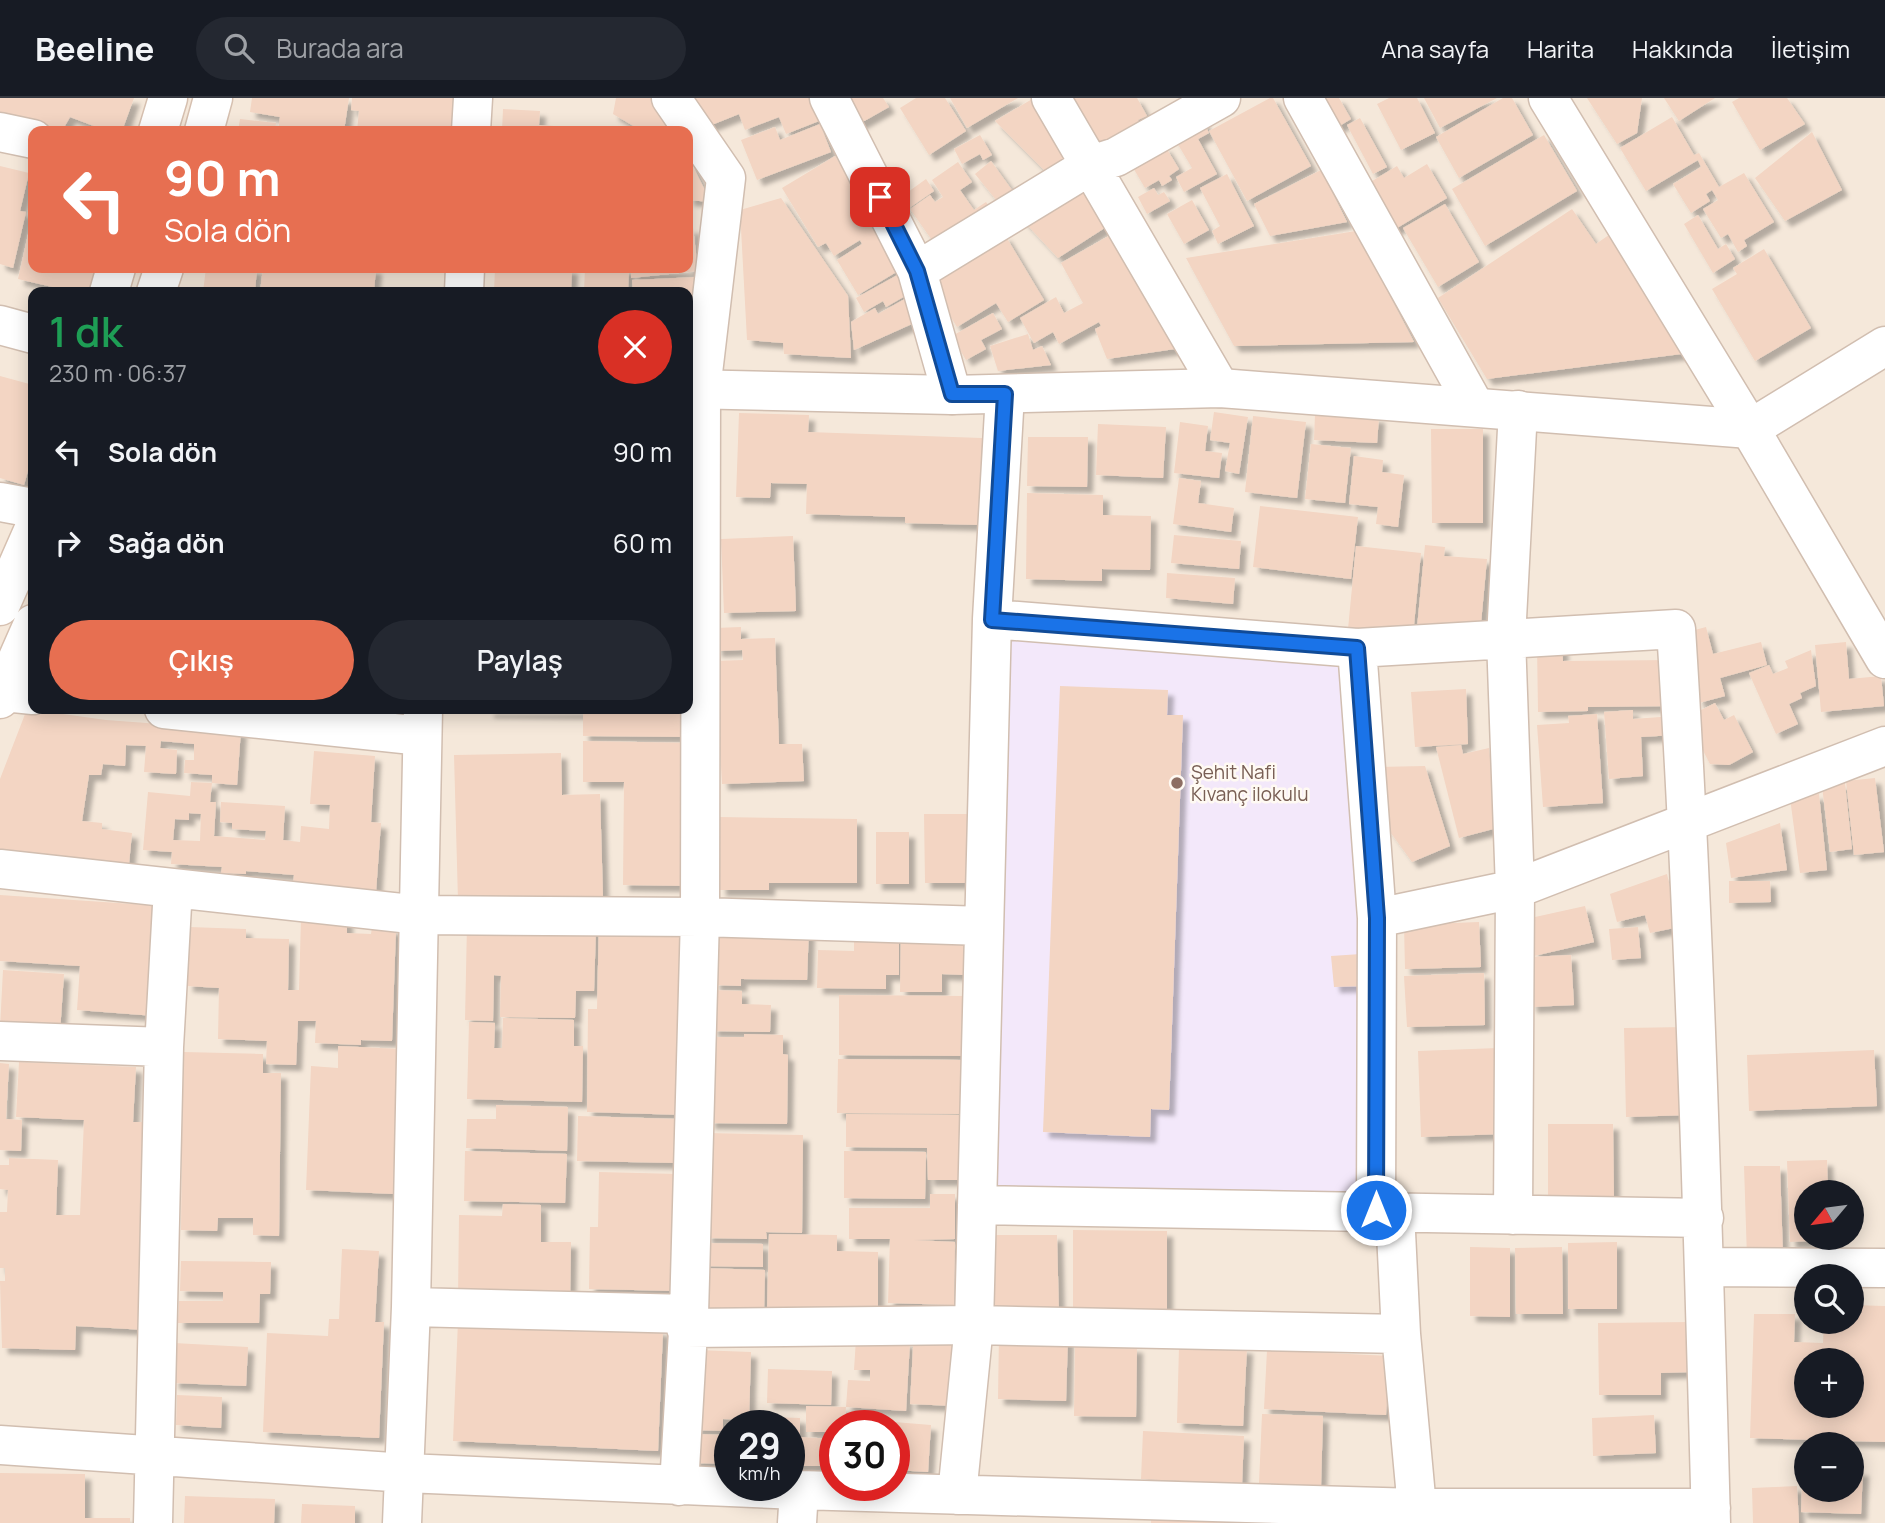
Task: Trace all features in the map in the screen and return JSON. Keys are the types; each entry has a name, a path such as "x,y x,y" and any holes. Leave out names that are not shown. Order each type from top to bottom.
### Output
{"street":[{"path":"160,126 168,98"},
{"path":"206,126 214,98"},
{"path":"471,126 473,98"},
{"path":"671,98 690,126"},
{"path":"829,98 917,271 952,394"},
{"path":"1051,98 1220,388"},
{"path":"917,271 1091,165 1116,157 1221,98"},
{"path":"1303,98 1474,405"},
{"path":"1548,98 1750,429 1885,659"},
{"path":"679,1486 700,917 694,389 726,178 693,130"},
{"path":"0,132 28,138"},
{"path":"0,325 28,333"},
{"path":"694,389 1005,394 1220,388 1474,405 1750,429 1885,346"},
{"path":"957,1495 974,1325 992,620 1005,394"},
{"path":"1513,1214 1515,889 1506,638 1518,410"},
{"path":"0,502 28,507"},
{"path":"0,606 28,542"},
{"path":"0,1446 405,1473 679,1486 798,1507 957,1495 1711,1516 1704,1218 1688,824 1676,629 1357,648 992,620"},
{"path":"12,695 28,641"},
{"path":"1357,648 1377,918 1386,1211 1418,1508"},
{"path":"264,714 423,722 411,1307 402,1523"},
{"path":"1377,918 1515,889 1885,746"},
{"path":"0,869 420,915 700,917 984,926"},
{"path":"153,1523 164,1047 173,888"},
{"path":"0,1041 164,1047"},
{"path":"977,1205 1704,1218"},
{"path":"1705,1267 1885,1268"},
{"path":"411,1307 687,1321 1401,1334"}],"shaded area":[{"path":"0,98 1885,98 1885,1523 0,1523"},
{"name":"Şehit Nafi Kıvanç ilokulu","path":"992,619 1357,648 1376,1210 977,1205"}],"building":[{"path":"0,98 134,98 124,126 94,126 70,117 65,126 28,126 28,130 0,129"},
{"path":"252,98 349,98 345,126 279,126 280,117 250,112"},
{"path":"352,98 454,98 452,126 358,126 359,111 351,110"},
{"path":"616,98 660,98 678,125 633,126 613,114"},
{"path":"689,98 810,98 819,121 786,134 779,117 745,130 739,114 704,128"},
{"path":"844,98 883,98 889,107 852,128"},
{"path":"916,98 945,98 966,131 929,155 900,108"},
{"path":"950,98 1018,98 967,128"},
{"path":"1034,98 1076,156 1047,173 995,121"},
{"path":"1046,98 1137,98 1147,116 1138,120 1146,134 1097,161"},
{"path":"1273,98 1311,166 1247,201 1209,131"},
{"path":"1318,98 1339,98 1351,119 1336,128"},
{"path":"1389,98 1417,98 1435,133 1401,150 1377,104"},
{"path":"1424,98 1497,98 1440,128"},
{"path":"1503,98 1512,98 1533,135 1459,178 1436,137"},
{"path":"1587,98 1642,98 1637,133 1617,144"},
{"path":"1664,98 1715,98 1679,121"},
{"path":"1739,98 1787,98 1805,124 1760,150 1732,102"},
{"path":"503,109 540,111 539,125 554,126 502,126"},
{"path":"1672,117 1694,155 1699,153 1719,187 1744,173 1774,222 1744,240 1747,246 1738,252 1728,234 1721,238 1703,209 1718,200 1712,190 1706,194 1710,201 1691,213 1673,184 1701,167 1698,160 1646,191 1620,148"},
{"path":"1360,118 1387,167 1373,174 1347,125"},
{"path":"240,119 276,123 276,126 239,126"},
{"path":"1202,119 1209,133 1198,139 1217,174 1184,192 1176,177 1192,168 1173,136"},
{"path":"820,124 831,152 757,180 741,140 775,127 780,140"},
{"path":"1812,132 1842,190 1785,221 1755,178"},
{"path":"980,135 992,155 983,160 980,154 962,164 954,149"},
{"path":"1544,135 1577,191 1485,246 1452,189"},
{"path":"1165,146 1179,169 1169,176 1172,180 1162,186 1159,180 1145,188 1132,166"},
{"path":"835,156 903,268 858,295 837,260 862,244 860,240 834,256 826,243 818,247 782,188"},
{"path":"991,161 1012,190 997,201 975,174"},
{"path":"958,162 972,182 960,190 974,210 986,202 993,212 939,250 910,209 930,195 935,202 943,197 932,180"},
{"path":"1427,164 1447,198 1392,231 1364,186 1397,166 1404,178"},
{"path":"0,166 28,173 28,177 20,211 26,212 13,268 0,264"},
{"path":"693,167 711,202 693,200"},
{"path":"1321,170 1347,222 1270,236 1254,204"},
{"path":"1083,173 1114,222 1058,258 1017,214"},
{"path":"1227,174 1254,226 1218,244 1212,231 1220,226 1200,188"},
{"path":"926,179 934,191 908,209 897,192 905,187 908,192"},
{"path":"1154,188 1158,195 1164,192 1170,201 1147,214 1138,197"},
{"path":"781,198 848,296 851,358 784,354 783,343 747,340 740,210"},
{"path":"1192,200 1209,230 1184,244 1167,214"},
{"path":"1445,204 1479,262 1438,287 1403,228"},
{"path":"1572,209 1596,244 1616,230 1689,353 1487,379 1438,298"},
{"path":"1698,215 1718,249 1726,244 1735,259 1713,273 1684,224"},
{"path":"693,227 698,271 693,272"},
{"path":"1121,229 1175,349 1107,359 1095,329 1101,326 1099,322 1059,344 1053,332 1034,343 1020,318 1056,297 1064,313 1083,303 1061,263"},
{"path":"1356,231 1414,342 1234,346 1186,258"},
{"path":"28,235 28,273 97,273 93,287 52,287 18,279"},
{"path":"1005,235 1044,300 1008,322 996,303 957,327 929,281"},
{"path":"1764,249 1811,328 1755,361 1712,289 1737,274 1733,268"},
{"path":"205,273 257,273 255,287 204,287"},
{"path":"262,273 376,273 374,287 261,287"},
{"path":"495,273 572,273 571,287 494,287"},
{"path":"585,273 629,273 628,287 584,287"},
{"path":"631,273 679,273 631,278"},
{"path":"901,273 912,292 886,307 883,301 864,312 856,298"},
{"path":"698,277 699,311 693,311 693,287 633,287 632,280"},
{"path":"910,296 923,319 854,350 851,322 875,308 878,314"},
{"path":"993,313 1002,329 981,340 986,349 966,360 952,336"},
{"path":"1028,334 1033,350 1042,346 1051,365 998,371 990,346"},
{"path":"0,376 28,384 28,471 24,485 0,478"},
{"path":"1214,412 1248,417 1239,474 1225,471 1230,443 1210,440"},
{"path":"739,413 809,415 808,432 982,438 980,525 905,523 905,517 806,514 807,484 771,483 770,498 736,497"},
{"path":"1315,414 1379,417 1377,443 1314,440"},
{"path":"1253,416 1306,422 1297,498 1245,492"},
{"path":"1180,422 1208,426 1205,451 1222,453 1219,478 1174,473"},
{"path":"1098,424 1166,427 1163,478 1096,475"},
{"path":"1431,429 1483,429 1483,523 1432,523"},
{"path":"1028,437 1088,437 1087,487 1027,486"},
{"path":"1311,444 1351,448 1345,503 1305,499"},
{"path":"1354,456 1383,460 1382,472 1404,475 1398,527 1376,524 1378,507 1349,504"},
{"path":"1179,478 1201,481 1198,503 1234,508 1231,532 1173,524"},
{"path":"1027,493 1103,495 1103,515 1151,516 1150,570 1102,569 1102,581 1026,579"},
{"path":"1260,506 1358,517 1351,579 1253,567"},
{"path":"1174,535 1241,541 1239,569 1171,563"},
{"path":"793,536 796,611 724,613 721,539"},
{"path":"1425,545 1445,547 1444,556 1487,559 1480,634 1417,628"},
{"path":"1356,546 1421,553 1413,635 1348,629"},
{"path":"1167,573 1235,578 1233,604 1166,598"},
{"path":"741,627 741,639 775,638 779,744 802,744 804,781 722,784 715,661 743,660 742,650 716,651 715,628"},
{"path":"1706,627 1713,654 1761,642 1767,665 1720,678 1725,696 1699,703 1680,634"},
{"path":"1846,642 1849,679 1881,676 1884,706 1821,712 1815,645"},
{"path":"1537,645 1562,645 1563,661 1673,660 1674,706 1588,707 1588,711 1538,712"},
{"path":"1811,650 1816,686 1800,693 1802,698 1789,704 1798,724 1776,734 1749,673 1769,665 1773,674 1788,668 1785,661"},
{"path":"1060,686 1168,690 1167,715 1183,715 1169,1110 1151,1109 1150,1137 1043,1132"},
{"path":"1466,689 1468,744 1415,747 1411,692"},
{"path":"1715,703 1724,720 1734,715 1753,752 1729,765 1710,764 1695,735 1702,732 1693,714"},
{"path":"27,709 28,714 63,714 106,720 241,730 237,785 212,783 212,775 184,773 185,760 194,760 194,744 161,741 160,748 177,750 176,774 144,772 146,746 126,745 125,766 103,764 101,775 89,775 82,821 102,823 102,829 132,833 129,864 0,849 0,779"},
{"path":"1633,710 1633,719 1674,716 1675,735 1641,737 1643,776 1609,779 1604,712"},
{"path":"583,714 689,714 693,737 583,736"},
{"path":"1597,714 1603,803 1543,807 1537,725 1569,723 1568,716"},
{"path":"583,741 693,743 692,886 623,885 624,782 583,782"},
{"path":"1461,745 1463,754 1489,748 1497,828 1459,838 1436,747"},
{"path":"314,751 375,756 371,822 381,823 376,892 293,885 294,875 246,871 246,874 221,873 222,867 171,864 172,852 143,850 148,792 190,796 191,782 212,783 210,802 216,802 214,836 265,840 266,831 232,829 232,823 220,822 221,802 285,806 283,840 300,842 301,826 329,829 330,805 310,804","holes":["189,813 201,814 200,841 173,840 175,819 189,820"]},
{"path":"561,753 562,795 600,794 603,897 458,901 454,755"},
{"path":"1425,766 1450,846 1412,862 1383,822 1377,767"},
{"path":"1875,778 1884,852 1854,855 1846,781"},
{"path":"1845,783 1852,849 1830,852 1822,786"},
{"path":"1819,794 1827,870 1800,873 1790,798"},
{"path":"924,814 975,814 975,883 925,883"},
{"path":"719,817 857,819 857,883 769,883 769,890 720,890"},
{"path":"1780,823 1787,870 1731,878 1726,843"},
{"path":"876,832 909,832 909,884 876,884"},
{"path":"1667,874 1679,927 1650,933 1645,915 1617,922 1610,894"},
{"path":"1729,881 1770,881 1771,902 1729,903"},
{"path":"0,895 162,906 155,1016 77,1010 80,966 0,961"},
{"path":"1585,906 1594,942 1534,956 1526,919"},
{"path":"301,918 347,919 347,933 371,934 372,927 396,929 392,1041 361,1040 361,1045 315,1043 316,1021 298,1021 296,1065 266,1064 267,1041 218,1039 219,988 187,986 189,927 246,929 246,938 289,939 288,990 299,990"},
{"path":"599,920 688,923 684,1115 587,1112 588,1009 597,1009"},
{"path":"1479,922 1481,967 1405,969 1404,925"},
{"path":"467,924 596,927 594,991 576,991 575,1018 500,1017 501,976 494,975 493,1021 465,1020"},
{"path":"715,925 809,927 807,980 741,979 741,986 714,985"},
{"path":"1638,927 1641,958 1612,960 1609,929"},
{"path":"854,929 899,929 899,975 886,975 886,989 817,988 818,950 854,951"},
{"path":"901,929 964,930 964,975 942,974 942,992 900,992"},
{"path":"1361,954 1364,986 1334,987 1331,956"},
{"path":"1571,955 1574,1005 1531,1007 1528,957"},
{"path":"3,970 64,974 60,1032 0,1028"},
{"path":"1484,973 1485,1025 1407,1027 1404,976"},
{"path":"712,990 742,991 742,1004 771,1005 770,1032 712,1031"},
{"path":"839,995 967,996 966,1056 839,1055"},
{"path":"503,1018 574,1020 574,1046 583,1046 582,1102 467,1099 469,1022 495,1023 494,1048 502,1048"},
{"path":"1687,1027 1690,1115 1626,1117 1624,1028"},
{"path":"744,1034 783,1035 783,1054 788,1055 787,1124 709,1123 711,1037 744,1037"},
{"path":"338,1046 401,1049 394,1194 306,1190 311,1066 338,1068"},
{"path":"1498,1048 1502,1134 1421,1137 1418,1051"},
{"path":"1874,1050 1877,1106 1749,1111 1747,1055"},
{"path":"183,1052 263,1054 263,1073 281,1073 279,1236 253,1235 253,1218 218,1218 217,1231 181,1230"},
{"path":"838,1059 961,1060 961,1114 837,1113"},
{"path":"19,1062 136,1067 133,1122 146,1122 146,1330 76,1326 75,1350 2,1348 0,1281 5,1281 5,1268 0,1268 0,1212 7,1212 8,1190 0,1189 0,1165 9,1165 9,1158 58,1160 56,1215 80,1215 84,1120 16,1117"},
{"path":"0,1063 9,1064 6,1119 22,1120 21,1151 0,1150"},
{"path":"496,1105 568,1107 567,1151 466,1148 467,1119 496,1119"},
{"path":"846,1114 962,1115 961,1180 928,1180 927,1148 846,1147"},
{"path":"578,1116 678,1119 677,1163 577,1161"},
{"path":"1548,1124 1613,1124 1614,1200 1548,1201"},
{"path":"707,1133 803,1135 802,1233 766,1232 767,1239 706,1238"},
{"path":"465,1151 567,1154 565,1203 464,1201"},
{"path":"844,1151 926,1152 925,1199 844,1198"},
{"path":"1827,1160 1828,1180 1794,1180 1794,1242 1790,1242 1787,1161"},
{"path":"1744,1166 1780,1166 1783,1256 1747,1258"},
{"path":"599,1172 679,1174 677,1291 589,1289 590,1227 598,1227"},
{"path":"930,1194 955,1194 955,1239 914,1240 955,1242 954,1305 888,1303 890,1239 849,1239 849,1208 930,1208"},
{"path":"503,1204 541,1205 541,1242 571,1242 570,1302 458,1299 459,1215 502,1216"},
{"path":"1073,1230 1167,1231 1167,1313 1073,1313"},
{"path":"769,1234 837,1235 837,1251 878,1252 878,1310 767,1309"},
{"path":"991,1235 1057,1235 1059,1315 993,1316"},
{"path":"1617,1242 1617,1309 1568,1309 1568,1243"},
{"path":"701,1243 763,1244 763,1267 701,1266"},
{"path":"1470,1247 1510,1248 1510,1317 1470,1316"},
{"path":"1562,1247 1563,1314 1516,1314 1515,1248"},
{"path":"342,1249 379,1251 375,1322 384,1322 379,1438 263,1432 267,1333 328,1336 329,1319 339,1319"},
{"path":"181,1261 271,1262 270,1294 260,1294 259,1323 178,1323 179,1301 223,1301 223,1292 180,1291"},
{"path":"702,1268 765,1270 764,1312 701,1311"},
{"path":"1864,1305 1885,1306 1885,1442 1864,1441 1864,1432 1794,1432 1794,1439 1750,1438 1754,1314 1794,1314 1794,1342 1823,1343 1823,1334 1864,1334"},
{"path":"458,1321 663,1330 658,1451 453,1441"},
{"path":"1692,1322 1691,1372 1661,1373 1661,1395 1599,1395 1598,1323"},
{"path":"914,1329 958,1331 954,1406 910,1404"},
{"path":"999,1333 1068,1335 1066,1401 998,1399"},
{"path":"856,1339 910,1342 906,1410 846,1407 848,1380 870,1381 870,1370 854,1370"},
{"path":"174,1343 248,1347 246,1386 173,1383"},
{"path":"1075,1346 1137,1347 1136,1417 1074,1416"},
{"path":"1179,1346 1247,1348 1243,1426 1177,1423"},
{"path":"697,1350 751,1352 749,1410 714,1410 714,1431 694,1430"},
{"path":"1267,1350 1390,1356 1386,1415 1264,1409"},
{"path":"768,1369 832,1371 831,1405 767,1403"},
{"path":"177,1395 222,1397 221,1428 176,1425"},
{"path":"806,1406 846,1407 846,1410 819,1410 819,1432 806,1432"},
{"path":"1262,1414 1323,1416 1321,1486 1259,1483"},
{"path":"1654,1415 1656,1453 1593,1456 1592,1418"},
{"path":"910,1423 931,1425 928,1472 910,1471"},
{"path":"1143,1431 1244,1436 1242,1484 1141,1479"},
{"path":"693,1434 714,1435 714,1464 693,1463"},
{"path":"805,1437 819,1438 819,1466 805,1466"},
{"path":"0,1473 85,1474 85,1518 130,1518 130,1523 0,1523"},
{"path":"1794,1486 1794,1502 1798,1502 1799,1523 1753,1523 1752,1488"},
{"path":"185,1496 275,1499 274,1523 184,1523"},
{"path":"1801,1502 1862,1502 1861,1514 1801,1512"},
{"path":"302,1504 355,1506 355,1523 301,1523"},
{"path":"1151,1508 1244,1512 1244,1523 1151,1523"}],"place":[{"name":"Şehit Nafi Kıvanç ilokulu","path":"1177,783"}],"route":[{"path":"880,197 917,271 952,394 1005,394 992,620 1357,648 1377,918 1376,1210"}]}
